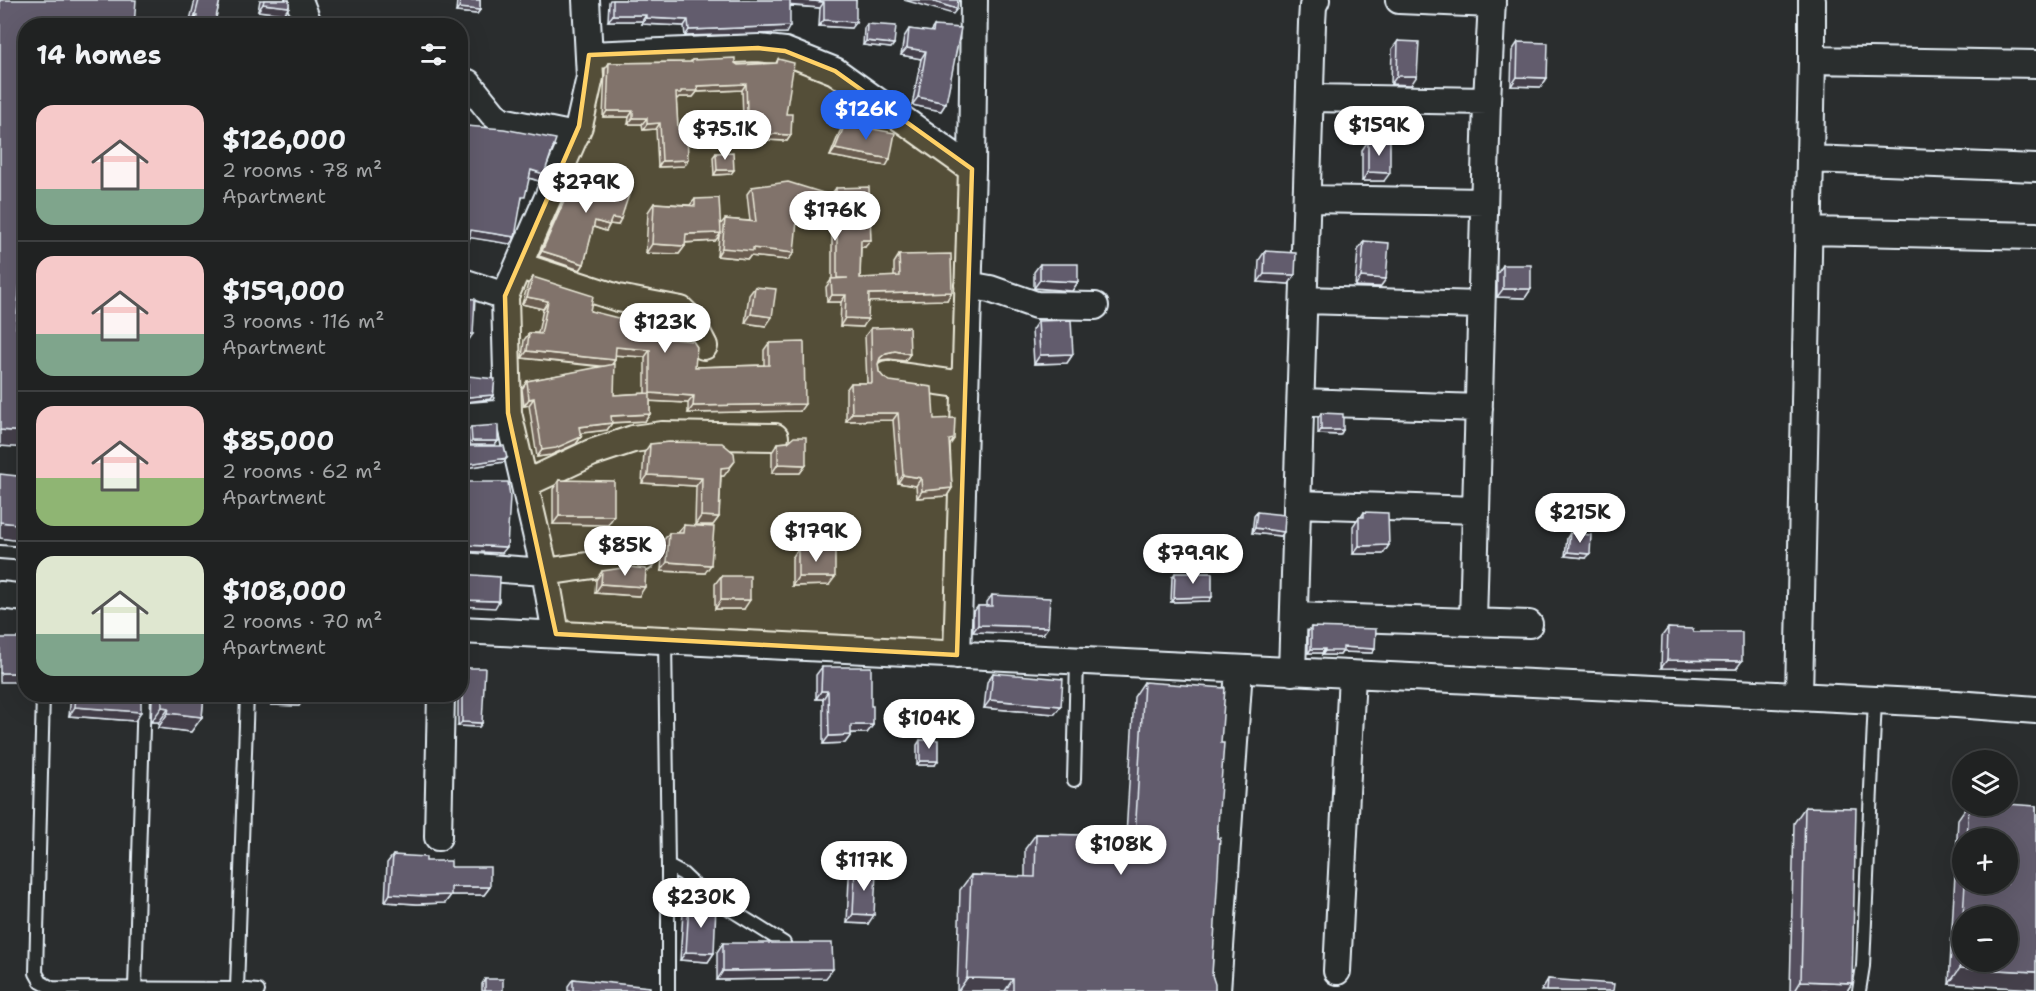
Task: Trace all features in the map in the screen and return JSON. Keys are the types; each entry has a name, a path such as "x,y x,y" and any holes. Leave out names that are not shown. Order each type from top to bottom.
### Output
{"street":[{"path":"299,0 306,18"},
{"path":"556,634 545,572 508,413 505,296 579,126 590,76 586,0"},
{"path":"957,655 972,169 974,0"},
{"path":"1292,672 1310,98 1313,15 1316,0"},
{"path":"1398,0 1492,2 1487,101 1473,622"},
{"path":"1799,696 1812,0"},
{"path":"589,55 758,48 785,51 835,71 972,169"},
{"path":"1812,60 2036,64"},
{"path":"468,83 493,114 502,121 574,135"},
{"path":"1310,98 1487,101"},
{"path":"1810,159 2036,168"},
{"path":"1307,198 1484,202"},
{"path":"1809,231 2036,236"},
{"path":"520,266 618,298 681,310 690,319 704,346"},
{"path":"468,284 505,296"},
{"path":"968,285 990,289 1036,305 1095,306"},
{"path":"1304,300 1481,305"},
{"path":"887,374 965,385"},
{"path":"1301,402 1479,408"},
{"path":"468,416 508,413"},
{"path":"525,484 591,453 633,439 662,435 775,437"},
{"path":"1297,504 1476,510"},
{"path":"468,567 545,572 642,558"},
{"path":"0,595 18,597"},
{"path":"1294,616 1529,624"},
{"path":"468,630 1799,696 2036,710"},
{"path":"1217,991 1239,669"},
{"path":"1337,971 1352,675"},
{"path":"438,837 441,702"}],"lane":[{"path":"0,552 18,553"},
{"path":"665,639 668,991"},
{"path":"1074,780 1077,661"},
{"path":"1858,991 1863,966 1875,700"},
{"path":"43,702 36,973 41,982 52,988 258,991"},
{"path":"135,988 144,702"},
{"path":"237,989 247,702"},
{"path":"668,866 683,874 701,891 784,943"}],"highlighted area":[{"path":"758,48 785,51 835,71 972,169 957,655 556,634 508,413 505,296 579,126 589,55"}],"building":[{"path":"0,0 136,0 135,18 18,18 18,305 16,328 18,328 18,431 0,430"},
{"path":"199,0 220,0 216,18 197,18 195,16"},
{"path":"264,0 289,0 289,7 263,4"},
{"path":"460,0 480,0 480,10 459,8"},
{"path":"613,0 790,0 790,26 689,30 688,20 646,18 646,15 613,15"},
{"path":"801,0 856,0 856,22 824,20 824,2"},
{"path":"928,0 958,0 957,9"},
{"path":"867,24 896,26 894,44 866,41"},
{"path":"934,26 961,28 946,103 918,97 926,51 907,48 909,29 933,32"},
{"path":"1398,41 1419,42 1417,76 1397,76"},
{"path":"1518,42 1548,43 1547,78 1517,77"},
{"path":"735,58 735,63 738,65 777,63 778,59 794,63 786,114 792,114 791,135 751,133 747,112 746,84 697,86 698,91 676,93 678,128 687,127 688,160 662,161 660,123 647,124 647,118 633,118 633,111 607,111 609,63 692,62 692,60"},
{"path":"845,124 895,133 890,159 835,149"},
{"path":"468,126 504,129 556,139 544,174 531,170 525,197 522,197 515,237 471,230 468,244"},
{"path":"1368,141 1390,141 1390,173 1368,172"},
{"path":"733,152 734,170 717,170 716,153"},
{"path":"579,168 632,185 621,219 612,218 609,225 595,221 584,264 542,251"},
{"path":"788,182 836,197 836,188 869,187 871,240 861,240 860,278 900,276 899,255 951,254 952,292 869,294 868,319 845,318 846,295 832,295 831,279 848,278 837,278 837,218 825,219 798,210 794,253 753,248 753,251 722,248 725,219 756,222 752,187"},
{"path":"719,198 721,233 686,234 685,246 652,244 654,203 695,206 695,199"},
{"path":"1364,241 1389,243 1386,279 1361,277"},
{"path":"1265,251 1296,253 1295,275 1264,274"},
{"path":"1040,264 1078,264 1078,282 1040,280"},
{"path":"1503,265 1531,265 1531,289 1503,289"},
{"path":"533,277 593,296 590,311 622,319 663,322 662,338 693,341 697,347 695,367 769,365 769,343 804,342 805,404 693,406 694,396 650,393 650,350 616,347 615,360 527,351 529,333 541,334 548,301 527,297"},
{"path":"755,287 776,289 772,317 751,314"},
{"path":"468,299 475,299 473,334 468,334"},
{"path":"1071,320 1073,354 1040,355 1038,321"},
{"path":"909,327 910,354 895,351 886,353 880,358 879,372 890,381 932,387 934,419 955,418 954,439 949,440 952,488 922,491 921,478 903,475 898,413 852,413 851,383 872,383 871,328"},
{"path":"615,364 614,395 650,393 650,414 611,416 612,423 579,427 581,437 556,448 542,450 534,398 529,399 527,381"},
{"path":"468,376 495,379 493,395 468,397"},
{"path":"1321,413 1343,414 1343,430 1321,430"},
{"path":"498,425 498,441 472,441 471,427"},
{"path":"794,437 806,437 806,465 778,464 778,443 788,442"},
{"path":"722,443 734,453 735,461 730,467 721,468 719,517 701,516 702,478 648,475 650,444"},
{"path":"468,446 504,446 507,458 468,464"},
{"path":"0,474 18,476 18,524 0,522"},
{"path":"559,480 614,481 614,516 559,516"},
{"path":"468,482 508,482 510,497 507,547 468,545"},
{"path":"1257,512 1285,515 1284,532 1255,528"},
{"path":"1364,512 1388,513 1389,545 1359,546 1359,517 1364,517"},
{"path":"684,525 714,527 711,565 667,562 669,533 683,533"},
{"path":"1570,533 1591,535 1590,554 1568,552"},
{"path":"798,549 835,549 835,577 798,577"},
{"path":"629,567 646,569 645,587 601,584 602,571"},
{"path":"1175,573 1212,573 1212,597 1174,598"},
{"path":"468,575 500,577 499,601 468,600"},
{"path":"721,576 750,576 750,600 721,600"},
{"path":"992,595 1050,598 1048,627 978,625 978,606 992,606"},
{"path":"1311,627 1376,629 1375,649 1343,647 1343,651 1325,651 1325,649 1311,649"},
{"path":"1668,628 1693,629 1693,632 1742,632 1742,661 1667,660"},
{"path":"0,638 18,638 18,673 0,673"},
{"path":"822,667 871,667 873,725 851,725 851,735 829,736 828,691 821,691"},
{"path":"468,668 485,668 482,723 462,722 462,702 468,702"},
{"path":"993,673 1063,679 1061,706 990,700"},
{"path":"1144,682 1225,688 1212,975 1215,991 1013,991 1013,979 967,978 971,875 1035,877 1036,834 1135,836"},
{"path":"75,702 141,702 141,712 75,707"},
{"path":"162,702 203,702 202,717 168,713 169,708 162,707"},
{"path":"920,740 938,740 938,761 920,761"},
{"path":"2018,805 2036,806 2036,972 2018,971 2018,906 1964,906 1964,894 2018,894 2018,828 1968,828 1968,816 2018,816"},
{"path":"1805,807 1856,808 1852,983 1801,981"},
{"path":"393,855 426,857 426,861 451,861 451,867 490,867 490,887 451,887 451,895 390,894"},
{"path":"855,870 876,871 874,915 853,914"},
{"path":"689,904 716,905 714,953 686,952"},
{"path":"723,943 832,943 833,969 723,971"},
{"path":"485,979 503,979 503,991 485,991"},
{"path":"573,979 650,987 650,991 573,991"},
{"path":"1548,979 1614,984 1613,991 1547,991"}]}
